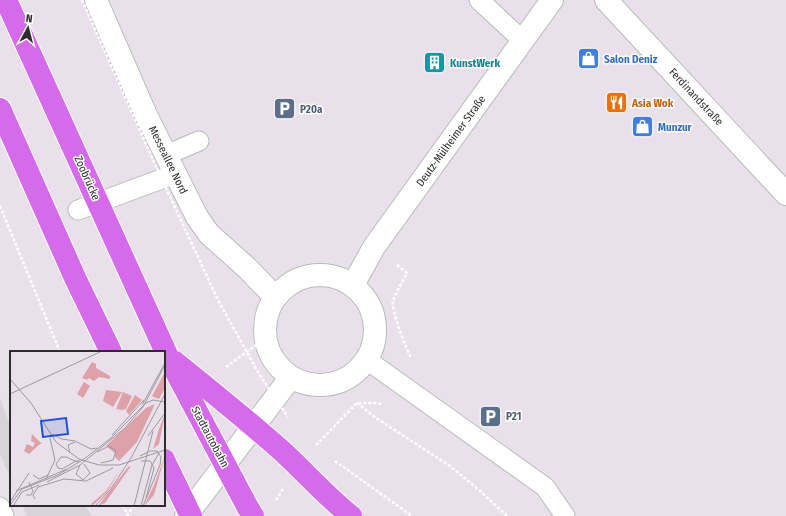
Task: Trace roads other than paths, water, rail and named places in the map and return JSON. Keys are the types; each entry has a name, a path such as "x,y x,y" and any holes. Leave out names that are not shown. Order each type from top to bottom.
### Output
{"highway":[{"name":"Zoobrücke","path":"6,0 168,357"},
{"path":"0,109 76,280 111,351"},
{"name":"Stadtautobahn","path":"168,357 253,516"},
{"path":"168,357 253,424 351,516"},
{"path":"165,462 191,516"}],"street":[{"name":"Messeallee Nord","path":"96,0 146,115 197,217 210,234 247,268 275,297"},
{"name":"Deutz-Mülheimer Straße","path":"352,285 374,247 552,0"},
{"name":"Ferdinandstraße","path":"606,0 786,194"},
{"path":"320,274 337,277 352,285 367,300 375,319 375,340 367,360 355,373 341,381 324,385 307,383 291,377 280,368 271,356 266,342 265,327 267,312 275,297 287,285 303,277 320,274"},
{"path":"186,516 291,377"}],"lane":[{"path":"479,0 523,41"},
{"path":"166,155 198,141"},
{"path":"78,210 175,174"},
{"path":"367,360 545,487 565,516"},
{"path":"0,507 4,516"}],"place":[{"name":"Salon Deniz","path":"589,59"},
{"name":"KunstWerk","path":"434,63"},
{"name":"Asia Wok","path":"617,103"},
{"name":"P20a","path":"284,109"},
{"name":"Munzur","path":"642,127"},
{"name":"P21","path":"491,416"}]}
